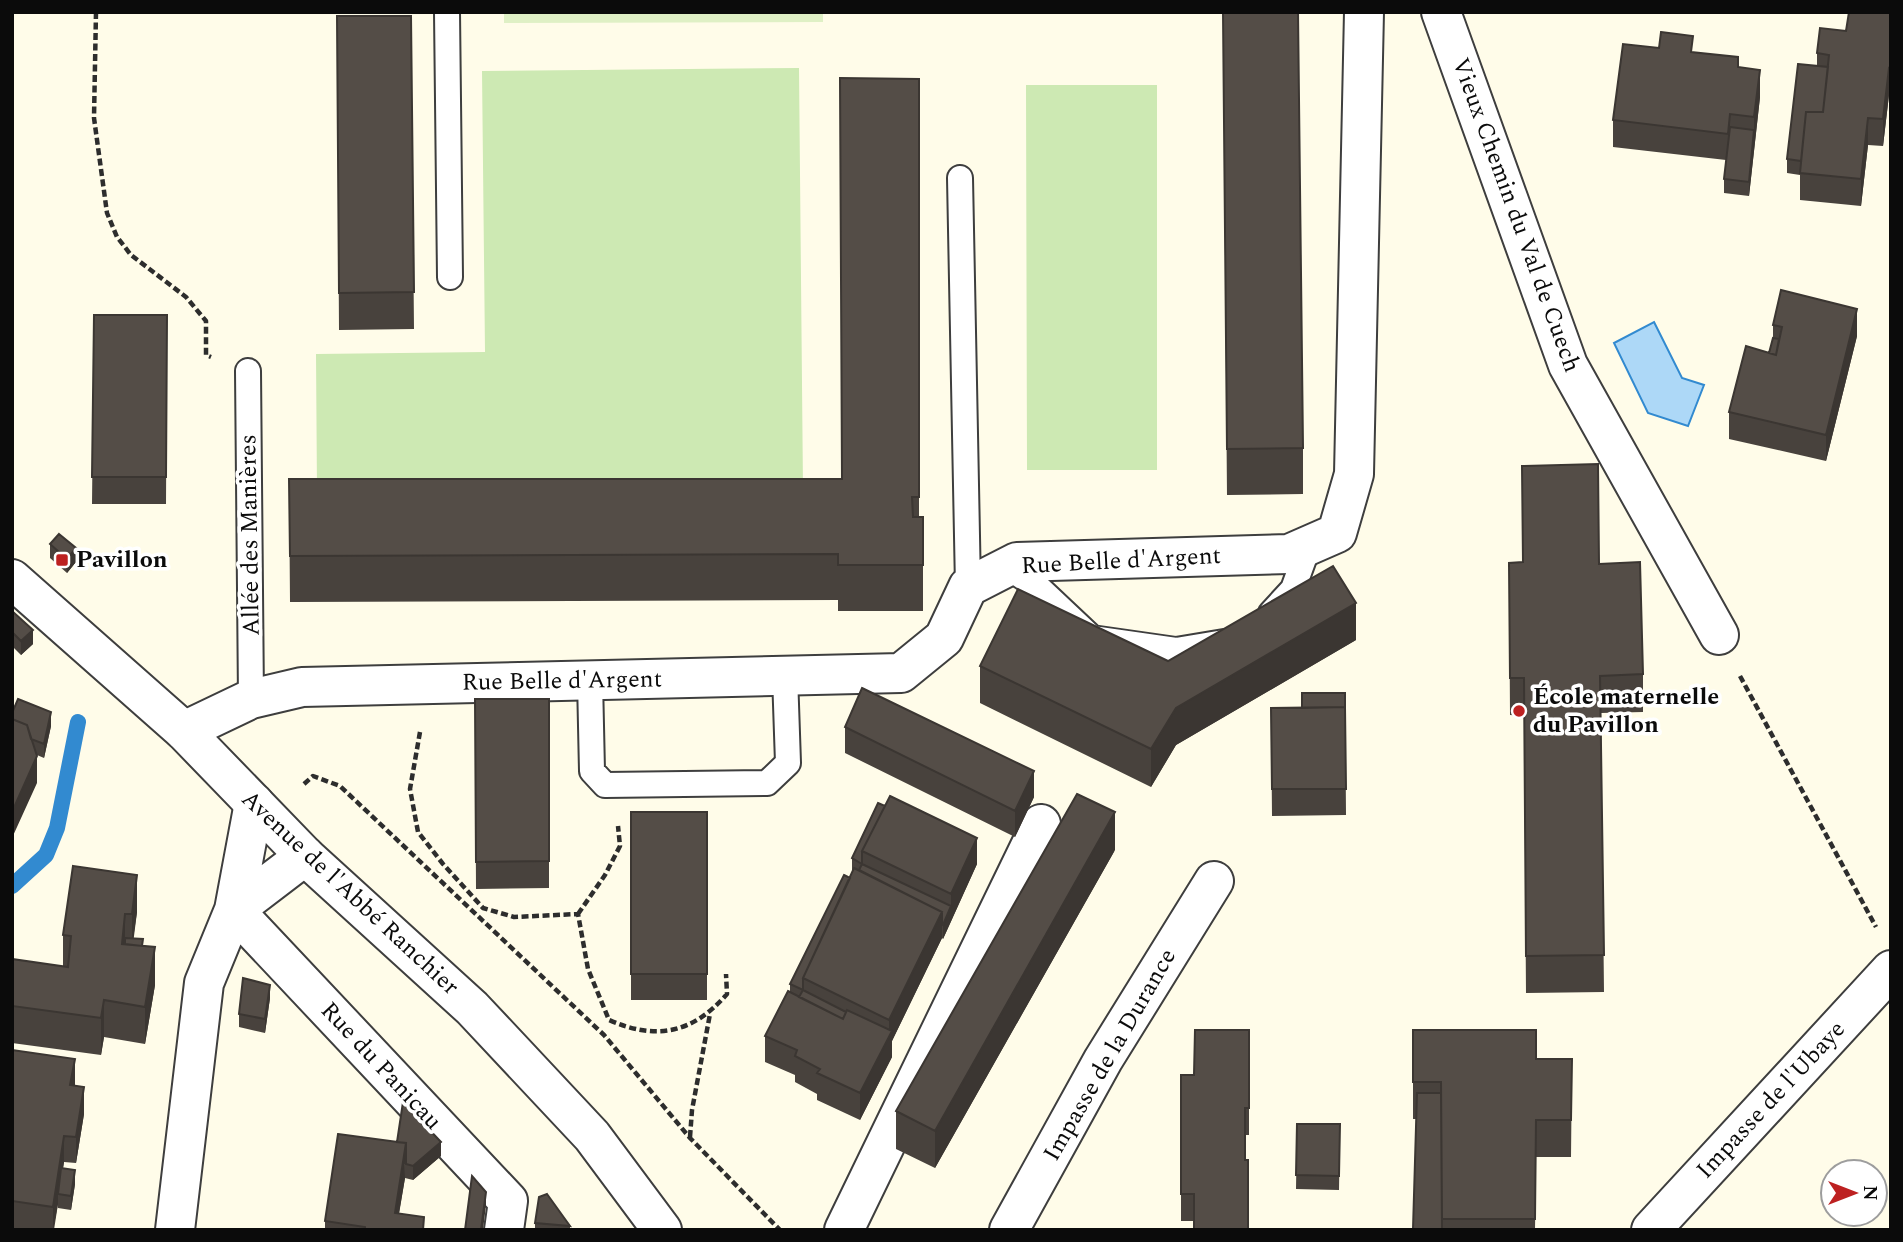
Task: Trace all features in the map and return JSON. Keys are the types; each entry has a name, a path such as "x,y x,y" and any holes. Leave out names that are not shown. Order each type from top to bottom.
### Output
{"street":[{"name":"Rue Belle d'Argent","path":"184,731 251,699 302,687 901,673 944,638 968,587 1017,562 1289,554 1336,533 1354,474 1364,12"},
{"name":"Vieux Chemin du Val de Cuech","path":"1441,12 1568,365 1719,635"},
{"name":"Avenue de l'Abbé Ranchier","path":"12,579 184,731 304,856 472,1008 592,1136 663,1230"},
{"path":"175,1230 204,984 234,910 254,803"},
{"path":"844,1230 1041,824"},
{"path":"234,910 304,856"},
{"name":"Impasse de la Durance","path":"1009,1230 1103,1060 1214,881"},
{"name":"Rue du Panicau","path":"234,910 508,1201 504,1230"},
{"name":"Impasse de l'Ubaye","path":"1651,1230 1891,970"}],"lane":[{"path":"447,12 450,277"},
{"path":"960,178 968,587"},
{"name":"Allée des Manières","path":"248,371 251,699"},
{"path":"1008,567 1040,589 1092,638 1176,650 1252,633 1293,589 1309,545"},
{"path":"590,680 592,771 605,785 767,783 788,764 785,676"}],"path":[{"path":"96,12 94,118 107,213 117,237 131,256 186,297 206,321 206,355 248,371"},
{"path":"1719,635 1878,930"},
{"path":"419,723 410,789 418,832 443,864 483,908 514,918 578,914"},
{"path":"304,783 313,776 340,786 604,1035 690,1138 780,1230"},
{"path":"617,785 620,846 605,875 578,914 588,969 609,1020 631,1029 676,1031 710,1013 727,994 726,974"},
{"path":"690,1138 692,1110 710,1013"}],"green space":[{"path":"504,12 823,12 823,22 504,23"},
{"path":"799,68 803,488 317,492 316,354 485,352 482,71"},
{"path":"1026,85 1157,85 1157,470 1027,470"}],"water":[{"path":"1654,322 1682,378 1704,385 1688,426 1648,413 1614,343"}],"building":[{"path":"1223,12 1298,12 1303,448 1227,449"},
{"path":"1849,12 1891,12 1891,69 1889,68 1883,119 1868,118 1861,179 1800,173 1806,112 1823,112 1829,55 1817,53 1820,28 1846,31"},
{"path":"337,16 411,16 414,292 339,293"},
{"path":"1661,32 1693,36 1691,52 1738,57 1738,67 1760,70 1754,117 1730,114 1728,134 1613,120 1623,44 1659,48"},
{"path":"1798,64 1828,67 1823,112 1806,112 1801,161 1787,159"},
{"path":"840,78 919,79 919,497 912,497 913,517 923,517 923,565 838,565 838,554 290,556 289,479 842,479"},
{"path":"1730,127 1754,130 1749,182 1724,179"},
{"path":"1781,290 1857,309 1826,435 1729,412 1746,346 1776,355 1782,327 1773,325"},
{"path":"94,315 167,315 166,477 92,477"},
{"path":"1773,338 1779,339 1776,355 1769,353"},
{"path":"1598,464 1599,564 1640,562 1643,674 1600,676 1604,955 1526,956 1524,678 1510,678 1509,563 1523,562 1522,466"},
{"path":"59,534 76,548 67,559 50,544"},
{"path":"1333,566 1356,603 1176,708 1151,749 980,666 1018,589 1168,661"},
{"path":"12,611 33,630 21,641 12,632"},
{"path":"862,688 1034,771 1015,811 845,727"},
{"path":"1302,693 1345,693 1345,707 1302,708"},
{"path":"18,699 51,712 44,744 31,739 27,725 12,719"},
{"path":"475,699 549,699 549,861 476,862"},
{"path":"1345,707 1346,789 1272,789 1271,708"},
{"path":"12,719 27,725 37,756 12,812"},
{"path":"1077,794 1115,812 935,1131 896,1111"},
{"path":"890,796 977,838 951,894 862,851"},
{"path":"878,803 885,806 862,851 862,864 852,858"},
{"path":"631,812 707,812 707,974 631,974"},
{"path":"862,864 951,906 943,925 942,912 859,870"},
{"path":"73,866 137,875 132,914 125,914 122,944 155,947 145,1007 104,1000 101,1018 12,1006 12,959 68,967 71,936 63,935"},
{"path":"854,868 942,912 889,1020 803,978"},
{"path":"844,875 850,878 803,978 803,990 790,984"},
{"path":"125,938 143,939 142,946 125,944"},
{"path":"243,978 270,985 265,1019 239,1014"},
{"path":"803,990 846,1012 843,1019 799,997"},
{"path":"788,991 843,1019 847,1010 892,1031 860,1093 817,1073 820,1069 795,1056 797,1050 765,1036"},
{"path":"1195,1030 1249,1030 1249,1108 1245,1108 1248,1230 1194,1230 1194,1194 1181,1194 1181,1075 1194,1075"},
{"path":"1413,1030 1536,1030 1536,1059 1572,1059 1571,1120 1536,1120 1535,1219 1442,1219 1441,1082 1413,1082"},
{"path":"12,1050 75,1059 70,1085 84,1087 76,1137 64,1136 53,1207 12,1201"},
{"path":"1417,1093 1441,1093 1442,1229 1413,1229"},
{"path":"403,1102 441,1142 413,1166 406,1164 406,1143 397,1142"},
{"path":"1297,1124 1340,1124 1339,1176 1296,1175"},
{"path":"338,1134 406,1143 395,1213 424,1217 423,1230 365,1230 365,1227 325,1221"},
{"path":"61,1168 75,1170 71,1196 58,1194"},
{"path":"472,1176 486,1192 481,1230 465,1230"},
{"path":"547,1194 570,1226 535,1223 539,1197"}],"waterway":[{"path":"12,886 46,855 57,828 78,722"}],"place":[{"name":"Pavillon","path":"62,560"},
{"name":"École maternelle du Pavillon","path":"1519,711"}]}
